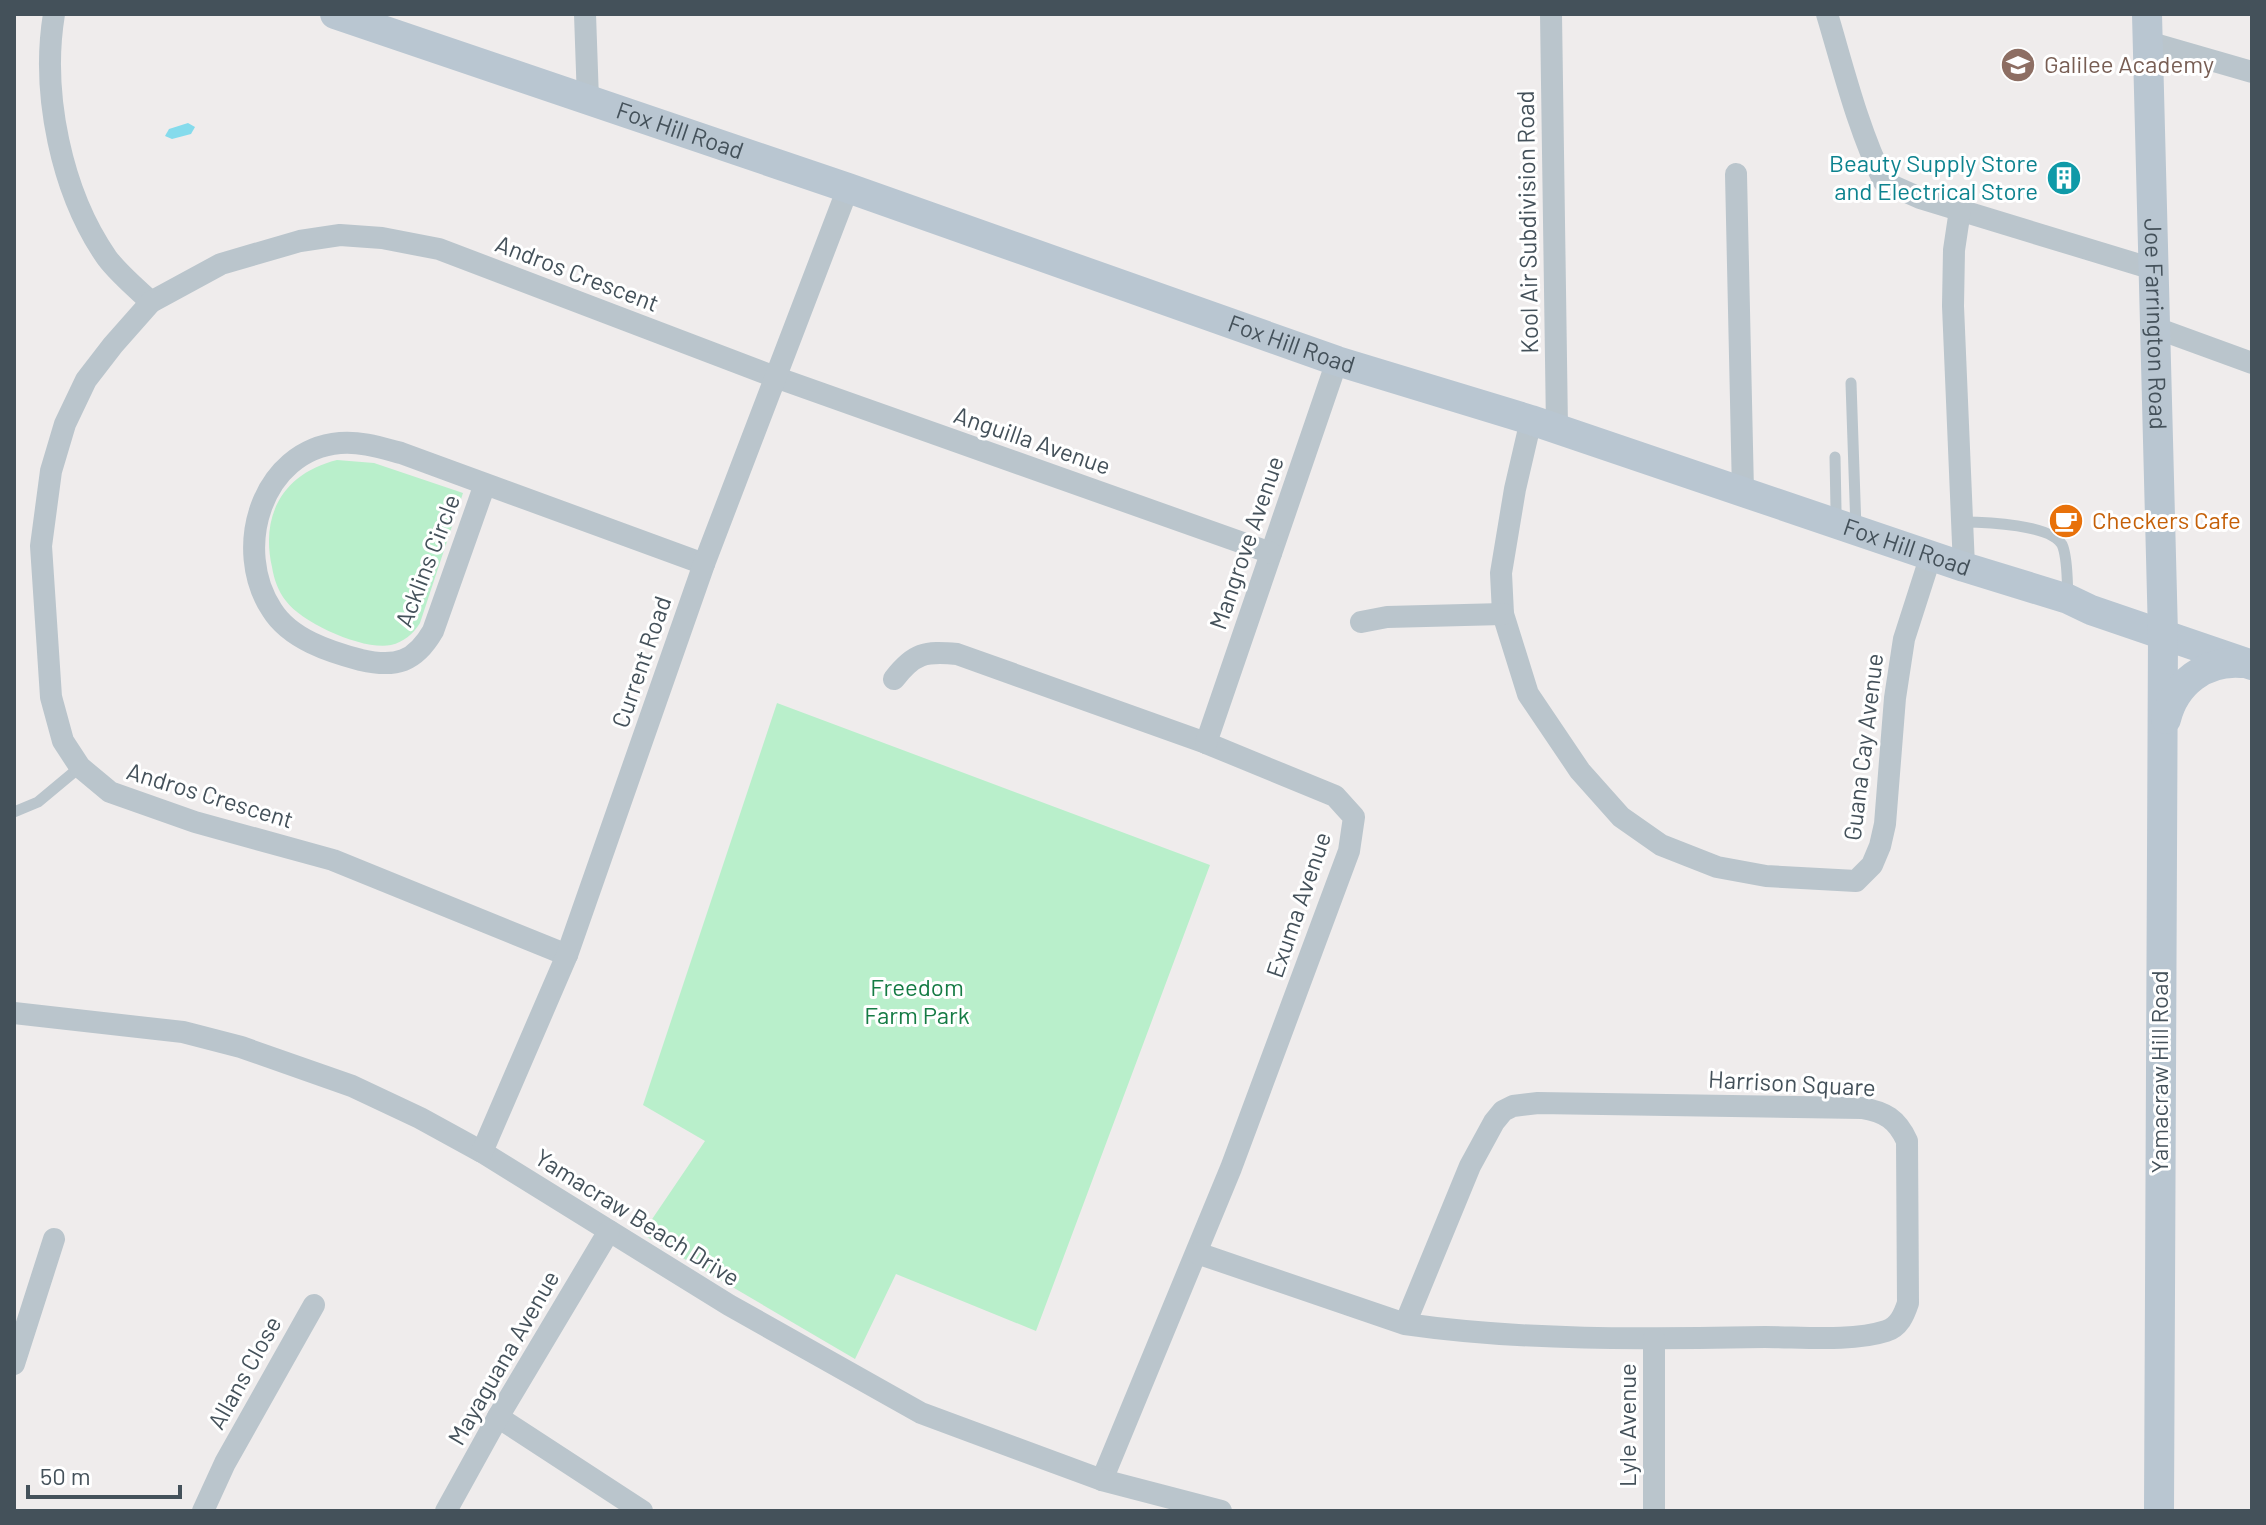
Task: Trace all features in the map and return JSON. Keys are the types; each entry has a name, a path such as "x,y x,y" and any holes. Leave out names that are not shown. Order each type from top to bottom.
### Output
{"main road":[{"name":"Fox Hill Road","path":"335,14 848,188 1337,361 1544,424 2252,665"},
{"name":"Joe Farrington Road","path":"2148,28 2163,634"},
{"path":"2080,604 2105,613 2131,606 2151,587 2159,561"},
{"name":"Yamacraw Hill Road","path":"2159,1511 2163,634"},
{"path":"2163,736 2169,707 2176,694 2196,674 2223,663 2252,665"}],"street":[{"path":"54,14 49,40 53,116 80,212 109,260 151,302"},
{"path":"585,14 588,100"},
{"name":"Kool Air Subdivision Road","path":"1544,424 1551,14"},
{"path":"1827,14 1853,107 1869,152 1884,182 1920,198 2153,269"},
{"path":"2148,28 2252,72"},
{"path":"1736,174 1743,492"},
{"name":"Current Road","path":"482,1152 567,955 704,564 848,188"},
{"path":"1960,210 1954,250 1953,306 1964,567"},
{"name":"Andros Crescent","path":"567,955 333,860 195,822 110,792 80,767 63,741 51,697 41,546 51,471 65,424 86,380 151,302 221,264 300,241 340,235 382,238 439,249 775,377"},
{"path":"2156,328 2252,363"},
{"name":"Mangrove Avenue","path":"1206,743 1337,361"},
{"name":"Anguilla Avenue","path":"775,377 1271,553"},
{"name":"Guana Cay Avenue","path":"1544,424 1515,489 1501,573 1503,614 1528,694 1580,771 1621,817 1661,845 1717,867 1766,876 1856,881 1872,865 1885,824 1895,698 1904,639 1931,555"},
{"name":"Acklins Circle","path":"485,484 433,631 424,647 413,656 386,664 335,652 308,641 286,626 272,610 256,573 253,532 268,492 279,477 308,452 340,443 401,453 704,564"},
{"path":"1361,622 1387,617 1503,614"},
{"name":"Exuma Avenue","path":"894,679 908,661 930,652 957,654 1206,743 1335,796 1354,817 1349,851 1231,1168 1102,1480"},
{"name":"Yamacraw Beach Drive","path":"14,1013 183,1032 241,1047 352,1086 482,1152 789,1341 921,1413 1102,1480 1221,1511"},
{"name":"Harrison Square","path":"1197,1253 1405,1324 1452,1331 1654,1339 1849,1336 1886,1331 1897,1325 1905,1312 1909,1291 1907,1141 1897,1122 1877,1110 1862,1108 1538,1103 1513,1106 1503,1111 1494,1122 1470,1166 1405,1324"},
{"name":"Mayaguana Avenue","path":"446,1511 609,1231"},
{"path":"14,1364 54,1239"},
{"name":"Allans Close","path":"203,1511 225,1463 314,1305"},
{"name":"Lyle Avenue","path":"1654,1339 1654,1511"},
{"path":"498,1417 642,1511"}],"lane":[{"path":"1844,526 1851,383"},
{"path":"1835,457 1836,509 1844,526"},
{"path":"1962,522 2001,522 2054,536 2064,548 2080,604"},
{"path":"14,812 38,802 80,767"}],"green space":[{"path":"337,460 374,463 463,493 420,623 408,637 396,644 365,644 334,634 294,609 283,597 275,580 269,548 270,530 280,498 303,475"},
{"name":"Freedom Farm Park","path":"777,703 1210,865 1036,1331 896,1274 855,1359 642,1234 705,1141 643,1105"}],"water":[{"path":"188,123 195,127 191,134 172,139 165,136 169,129"}],"place":[{"name":"Galilee Academy","path":"2018,65"},
{"name":"Beauty Supply Store and Electrical Store","path":"2064,178"},
{"name":"Checkers Cafe","path":"2066,521"}]}
